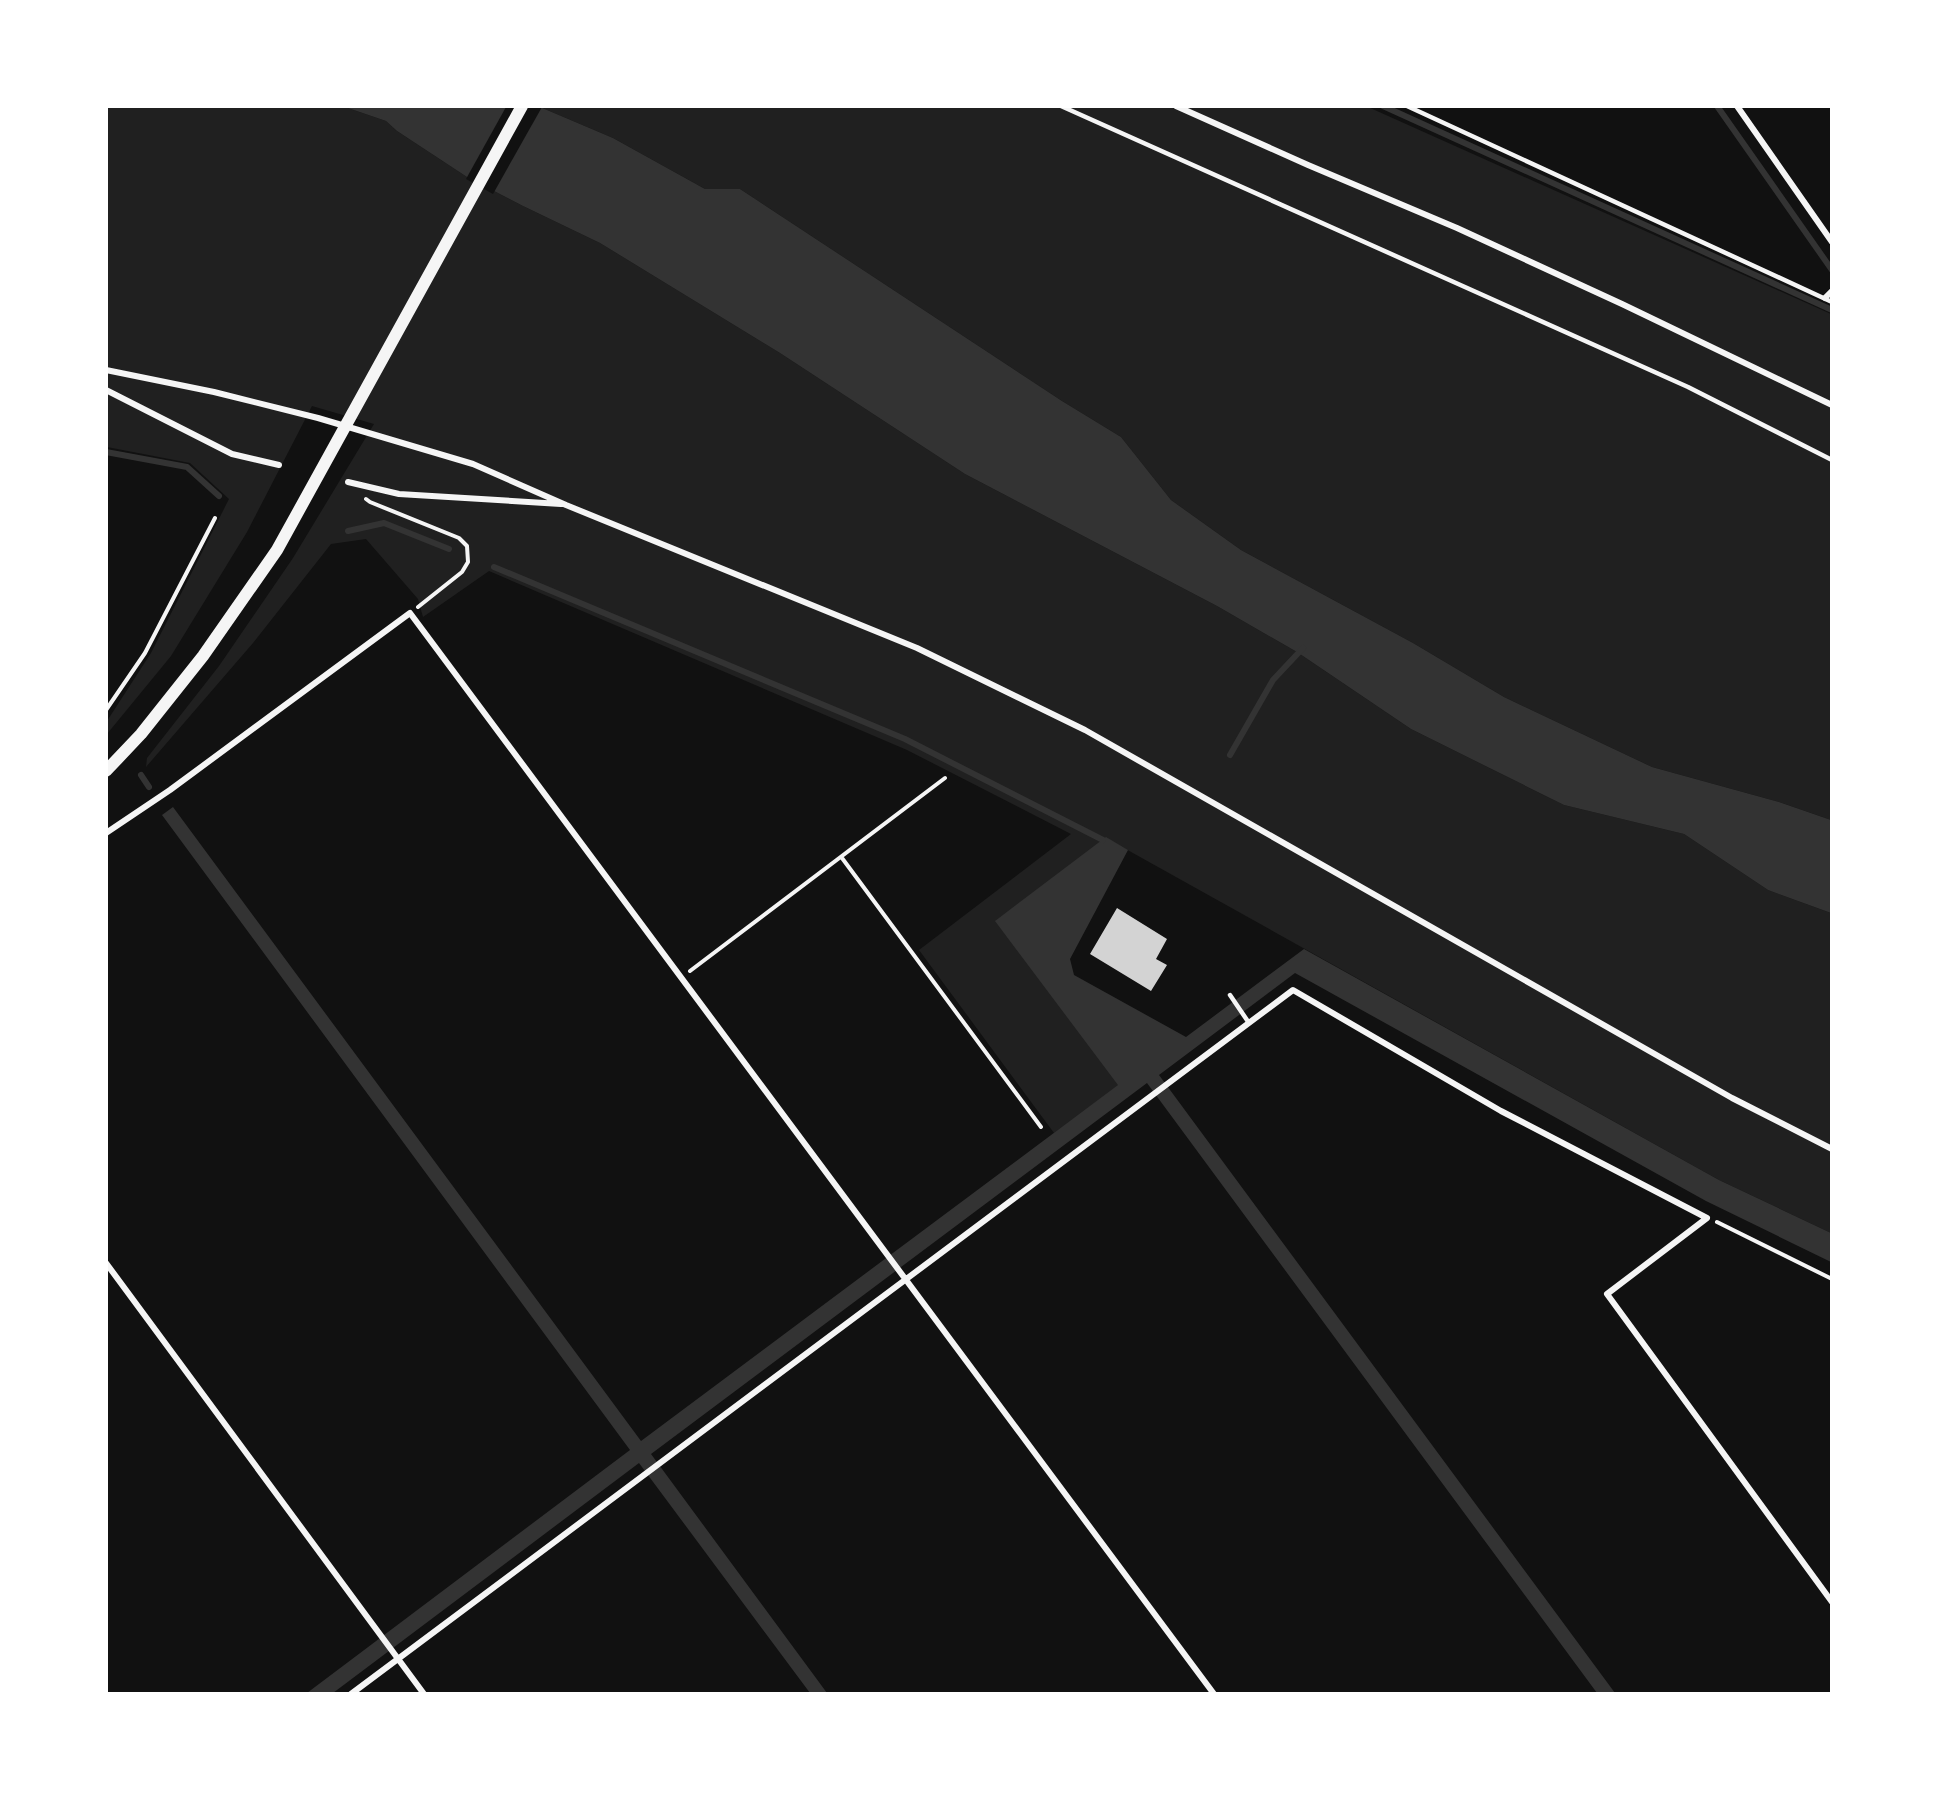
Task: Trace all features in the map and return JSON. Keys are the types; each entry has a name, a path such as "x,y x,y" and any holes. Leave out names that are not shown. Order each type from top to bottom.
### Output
{"main road":[{"path":"106,771 141,734 203,656 277,550 522,106"}],"street":[{"path":"1176,106 1457,228 1832,405"},
{"path":"1737,106 1832,242"},
{"path":"1828,300 1832,291"},
{"path":"106,370 214,392 473,464 566,505 917,648 1085,730 1732,1098 1832,1149"},
{"path":"106,390 232,454 279,465"},
{"path":"348,482 399,494 566,505"},
{"path":"106,833 170,790 410,613 1215,1694"},
{"path":"351,1694 1293,990 1502,1111 1707,1218 1607,1294 1832,1602"},
{"path":"106,1263 424,1694"}],"lane":[{"path":"1061,106 1688,387 1832,460"},
{"path":"1407,106 1828,300"},
{"path":"1230,995 1249,1023"}],"path":[{"path":"348,482 370,502 459,538 467,546 468,562 462,573 410,613"},
{"path":"106,710 145,653 215,518"},
{"path":"682,978 945,778"},
{"path":"842,858 1041,1127"},
{"path":"1707,1218 1832,1279"}],"shaded area":[{"path":"107,107 345,107 386,121 397,131 467,177 600,243 780,353 965,474 1217,606 1297,652 1411,729 1564,805 1684,834 1768,890 1831,913 1831,1233 1719,1180 1106,838 996,921 1119,1085 1054,1133 919,950 1071,834 907,750 489,571 423,617 418,599 366,539 331,544 253,643 146,767 147,758 219,666 293,558 374,424 312,406 247,532 171,656 107,734 107,721 151,653 229,499 190,463 107,447"},
{"path":"345,107 540,107 613,138 705,189 740,189 1062,401 1121,437 1171,500 1241,550 1413,643 1504,697 1652,767 1779,802 1831,820 1831,913 1768,890 1684,834 1564,805 1411,729 1297,652 1217,606 965,474 780,353 600,243 467,177 397,131 386,121"},
{"path":"540,107 1368,107 1831,314 1831,820 1779,802 1652,767 1504,697 1413,643 1241,550 1171,500 1121,437 1062,401 740,189 705,189 613,138"},
{"path":"173,807 641,1441 1118,1085 995,921 1106,837 1128,850 1070,959 1074,975 1186,1037 1304,949 1719,1180 1831,1233 1831,1262 1706,1201 1295,973 1159,1075 1615,1693 1597,1693 1147,1083 651,1454 827,1693 810,1693 639,1463 333,1693 307,1693 630,1450 162,815"}],"pier":[{"path":"506,107 542,107 493,194 466,179"}],"building":[{"path":"1117,908 1167,939 1156,959 1167,965 1151,991 1090,954"}],"waterway":[{"path":"1383,106 1832,310"},
{"path":"1717,106 1832,270"},
{"path":"106,452 187,467 219,496"},
{"path":"348,531 384,523 449,549"},
{"path":"494,567 905,739 1103,840"},
{"path":"1230,755 1273,680 1303,648"},
{"path":"141,775 149,787"}]}
